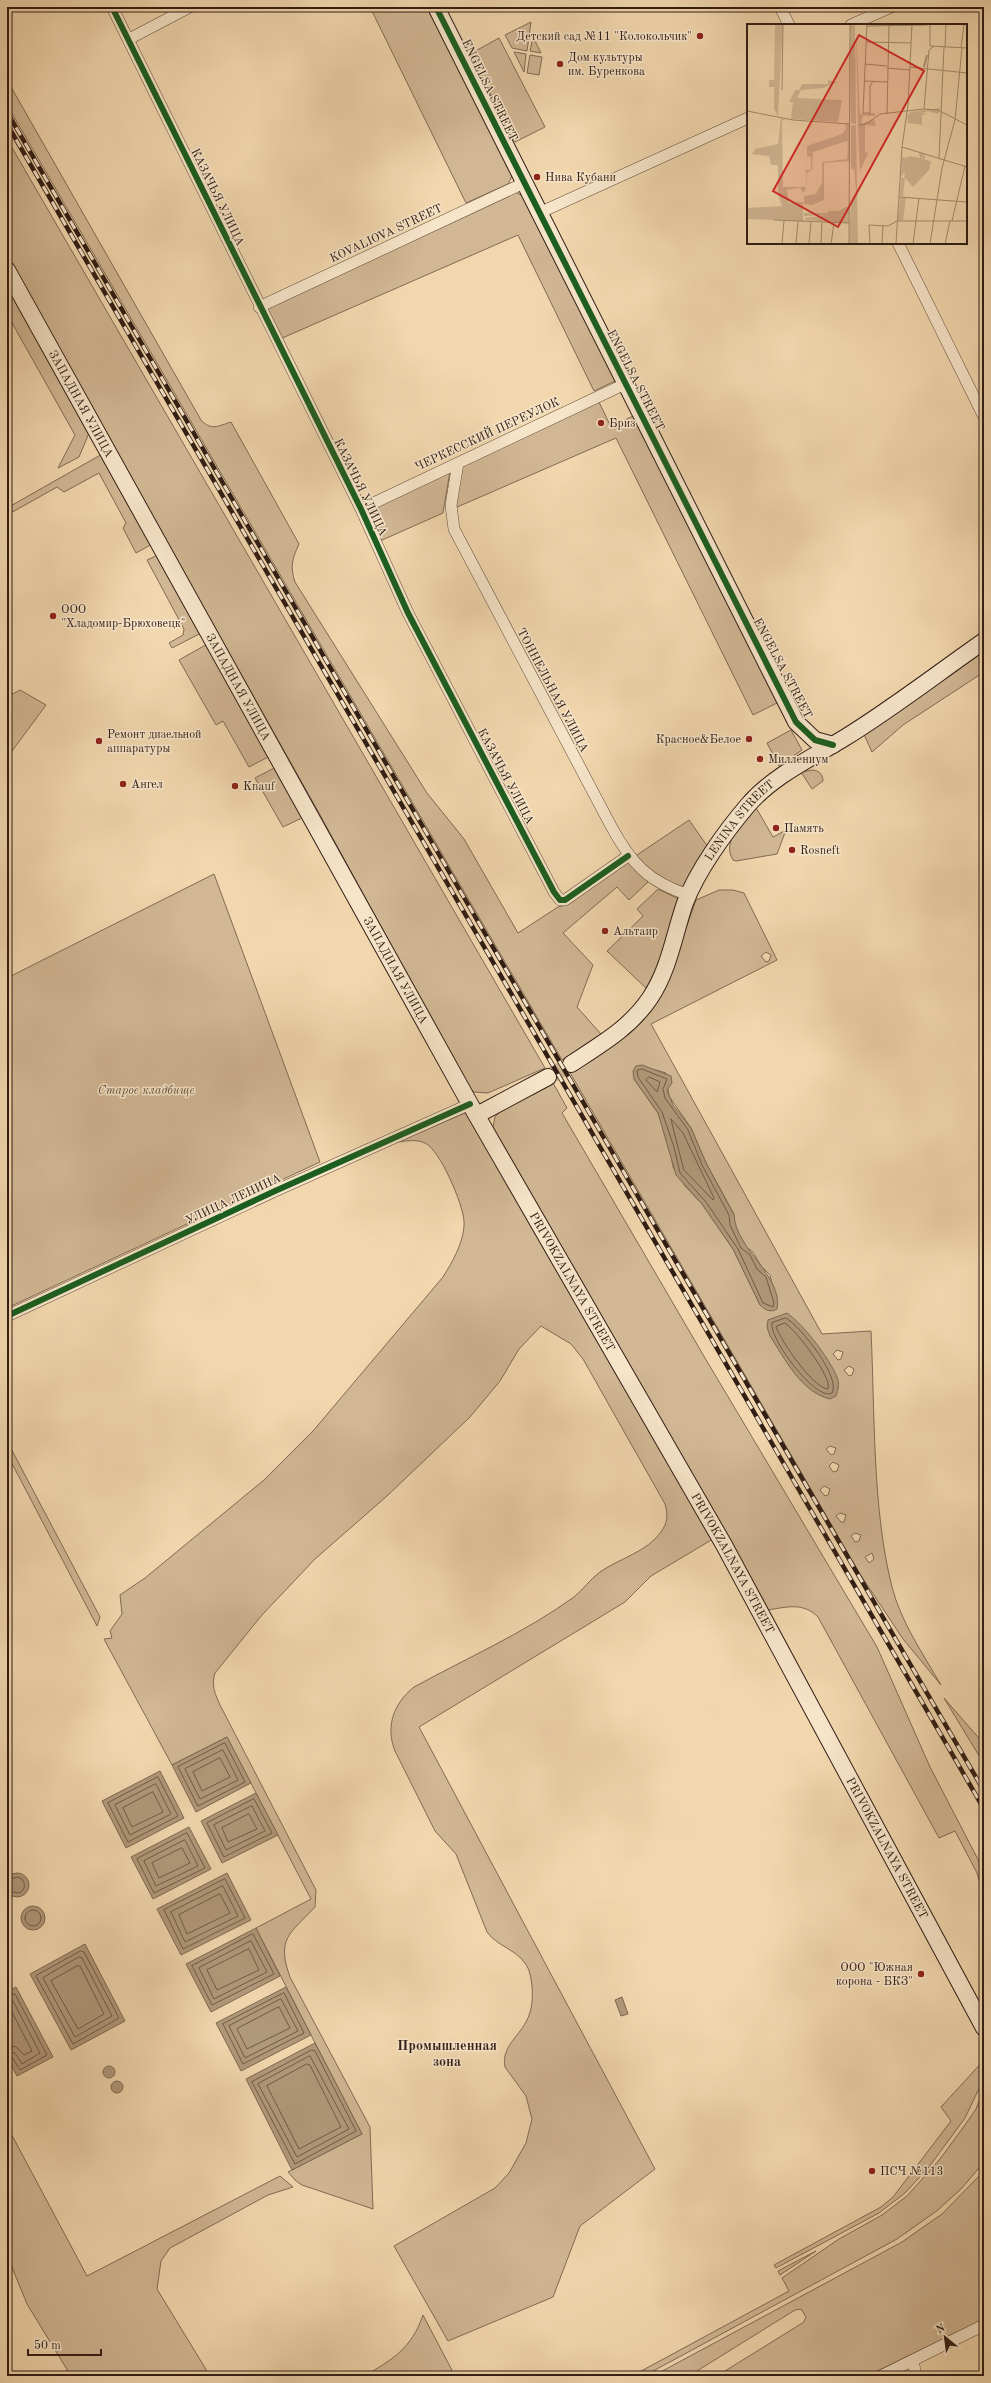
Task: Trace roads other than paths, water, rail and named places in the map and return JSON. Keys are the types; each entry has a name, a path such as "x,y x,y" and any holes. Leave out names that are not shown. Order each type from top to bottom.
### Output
{"main road":[{"name":"ENGELSA STREET","path":"436,7 796,722 815,740 833,745"},
{"name":"ЗАПАДНАЯ УЛИЦА","path":"7,270 474,1110"},
{"name":"LENINA STREET","path":"571,1064 616,1034 639,1013 649,1000 663,975 689,895 724,837 748,805 779,777 833,745 984,641"},
{"path":"474,1110 548,1077"},
{"name":"PRIVOKZALNAYA STREET","path":"474,1110 724,1544 984,2028"}],"street":[{"name":"КАЗАЧЬЯ УЛИЦА","path":"112,7 360,509 408,613 558,897 560,900 565,900 628,856"},
{"path":"129,39 190,7"},
{"path":"780,7 789,24"},
{"path":"853,24 891,7"},
{"path":"539,213 747,118"},
{"name":"KOVALIOVA STREET","path":"259,307 524,183"},
{"path":"898,244 984,417"},
{"name":"ЧЕРКЕССКИЙ ПЕРЕУЛОК","path":"360,509 625,384"},
{"name":"ТОННЕЛЬНАЯ УЛИЦА","path":"458,463 451,506 454,529 611,826 628,856 644,872 661,885 689,895"},
{"name":"УЛИЦА ЛЕНИНА","path":"7,1316 275,1191 474,1110"},
{"path":"881,2376 984,2325"},
{"path":"913,2360 916,2376"}],"water":[{"path":"642,1065 671,1076 672,1083 667,1090 673,1105 691,1128 706,1163 734,1215 742,1240 767,1274 773,1285 777,1297 777,1309 773,1311 768,1310 760,1305 733,1249 702,1204 676,1175 658,1113 634,1079 633,1071 636,1066"},
{"path":"787,1313 801,1325 815,1342 833,1369 838,1380 836,1396 830,1399 820,1395 802,1382 788,1364 770,1336 767,1327 768,1320"},
{"path":"227,1737 251,1783 196,1812 172,1765"},
{"path":"160,1771 184,1818 126,1848 102,1801"},
{"path":"256,1793 278,1835 222,1863 201,1821"},
{"path":"189,1827 211,1869 153,1899 131,1857"},
{"path":"17,1873 22,1874 28,1880 28,1890 22,1896 17,1897 12,1896 6,1890 5,1885 6,1880 12,1874"},
{"path":"227,1873 251,1920 181,1955 157,1909"},
{"path":"33,1906 42,1909 45,1918 42,1927 33,1930 24,1927 21,1918 24,1909"},
{"path":"256,1928 280,1976 211,2012 186,1964"},
{"path":"85,1944 125,2021 71,2050 30,1974"},
{"path":"16,1987 53,2057 17,2076 7,2057 7,1992"},
{"path":"286,1987 311,2035 241,2071 216,2023"},
{"path":"622,1997 628,2014 621,2016 615,2000"},
{"path":"315,2043 362,2134 292,2170 246,2079"},
{"path":"107,2066 111,2066 115,2072 111,2078 107,2078 103,2074 103,2070"},
{"path":"115,2081 119,2081 123,2087 119,2093 115,2093 111,2089 111,2085"}],"tunnel":[{"path":"548,1077 571,1064"}],"railway":[{"path":"7,112 984,1791"},
{"path":"7,124 984,1809"}],"place":[{"name":"Детский сад №11 \"Колокольчик\"","path":"700,36"},
{"name":"Дом культуры им. Буренкова","path":"560,64"},
{"name":"Нива Кубани","path":"537,177"},
{"name":"Бриз","path":"601,423"},
{"name":"ООО \"Хладомир-Брюховецк\"","path":"53,616"},
{"name":"Красное&Белое","path":"749,739"},
{"name":"Ремонт дизельной аппаратуры","path":"99,741"},
{"name":"Миллениум","path":"760,759"},
{"name":"Ангел","path":"123,784"},
{"name":"Knauf","path":"235,786"},
{"name":"Память","path":"776,828"},
{"name":"Rosneft","path":"792,850"},
{"name":"Альтаир","path":"605,931"},
{"name":"ООО \"Южная корона - БКЗ\"","path":"921,1974"},
{"name":"ПСЧ №113","path":"872,2171"}],"district":[{"name":"Промышленная зона","path":"447,2054"}],"park label":[{"name":"Старое кладбище","path":"146,1090"}]}
